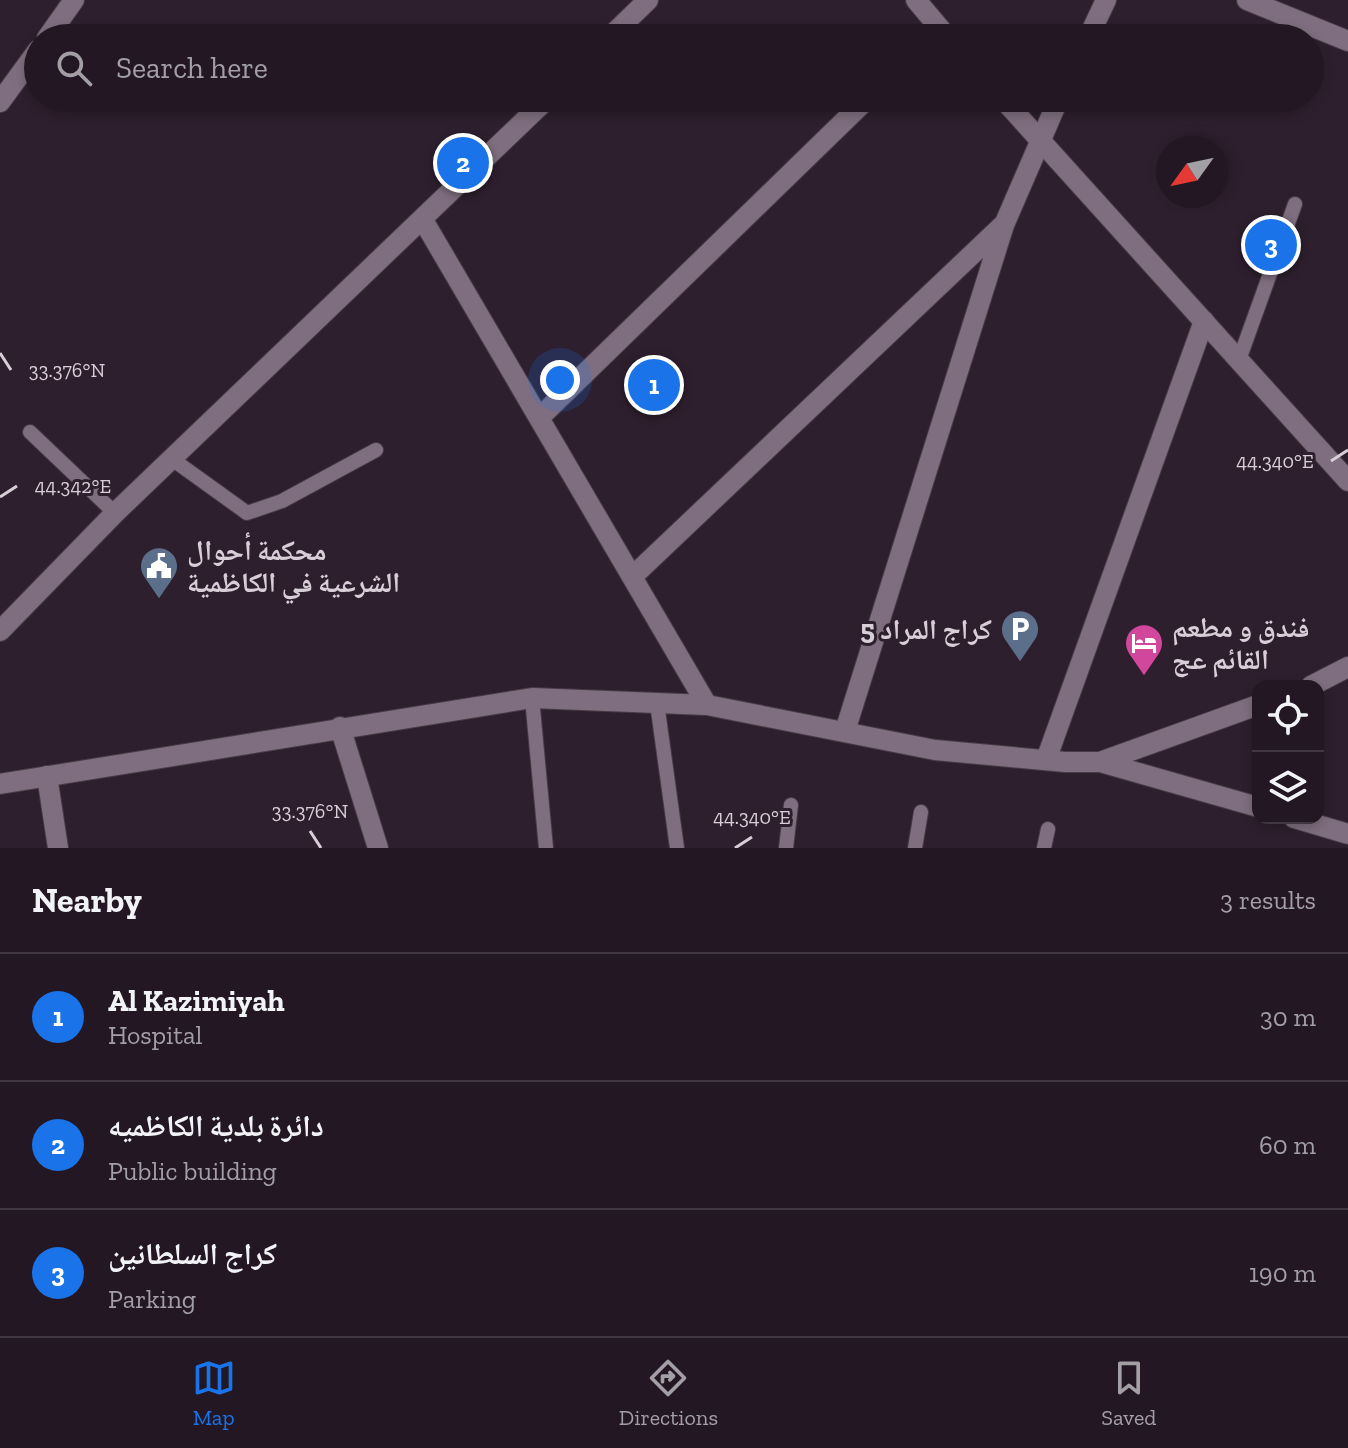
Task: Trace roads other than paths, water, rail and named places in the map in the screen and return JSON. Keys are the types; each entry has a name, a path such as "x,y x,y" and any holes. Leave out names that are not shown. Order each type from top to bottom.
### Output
{"street":[{"path":"57,24 74,0"},
{"path":"623,24 648,0"},
{"path":"916,0 932,24"},
{"path":"1095,24 1106,0"},
{"path":"1247,0 1306,24"},
{"path":"1324,31 1348,41"},
{"path":"0,102 24,69"},
{"path":"3,622 534,112"},
{"path":"539,418 854,112"},
{"path":"1015,112 1348,481"},
{"path":"845,731 1004,225 1052,112"},
{"path":"423,220 707,705"},
{"path":"632,577 1004,225"},
{"path":"1046,760 1204,321"},
{"path":"1323,680 1348,667"},
{"path":"0,784 532,698 707,705 935,750 1100,762 1252,805"},
{"path":"1100,762 1252,707"},
{"path":"340,727 378,848"},
{"path":"47,776 58,848"},
{"path":"1314,824 1348,834"}],"lane":[{"path":"1239,360 1295,204"},
{"path":"30,432 115,513"},
{"path":"172,459 247,513 282,501 376,450"},
{"path":"532,698 546,848"},
{"path":"657,703 677,848"},
{"path":"786,848 791,805"},
{"path":"915,848 921,812"},
{"path":"1044,848 1048,829"}],"place":[{"name":"دائرة بلدية الكاظميه","path":"463,163"},
{"name":"كراج السلطانين","path":"1271,245"},
{"name":"Al Kazimiyah","path":"654,385"},
{"name":"محكمة أحوال الشرعية في الكاظمية","path":"159,600"},
{"name":"كراج المراد 5","path":"1020,663"},
{"name":"فندق و مطعم القائم عج","path":"1144,677"}]}
